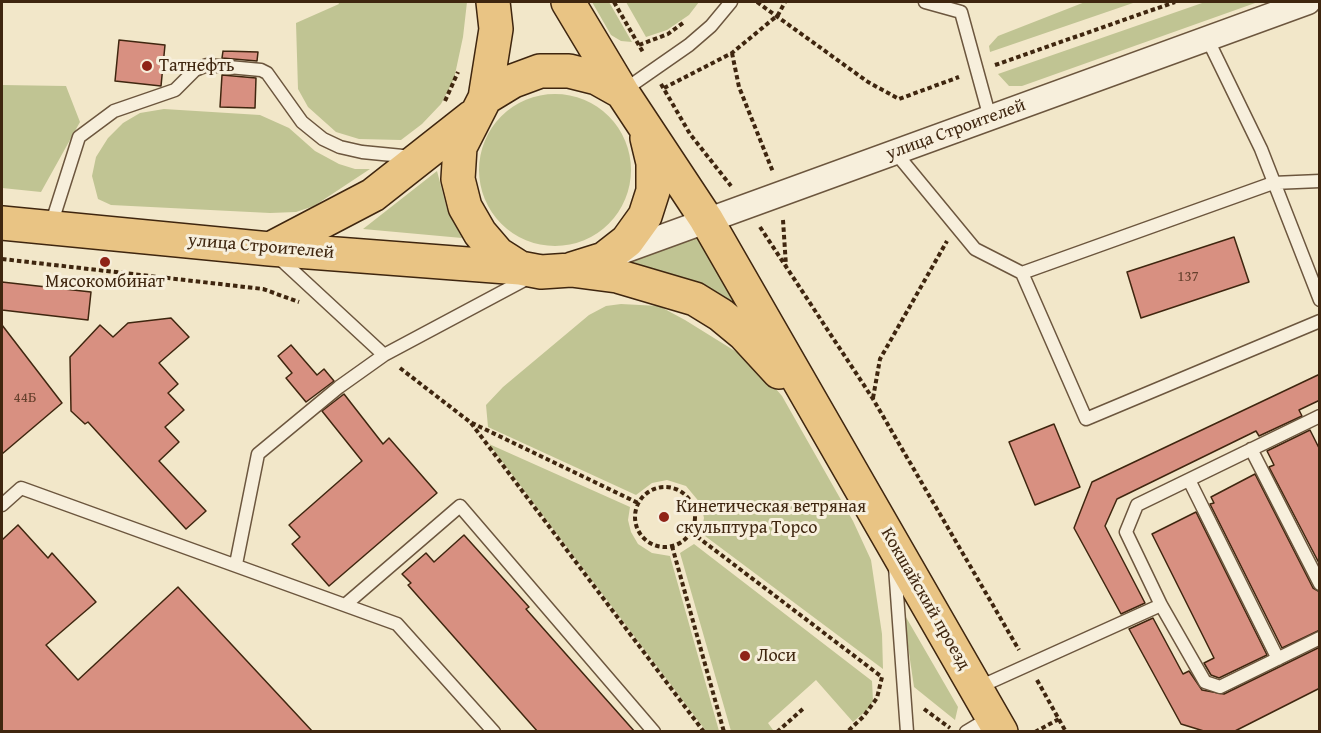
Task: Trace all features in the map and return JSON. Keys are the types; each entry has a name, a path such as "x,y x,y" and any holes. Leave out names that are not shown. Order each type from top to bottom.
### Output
{"main road":[{"path":"493,2 496,29 479,107 460,147 458,179 465,207 480,233 498,254 544,270 604,259 627,241 645,216 653,191 653,163 645,128 568,2"},
{"path":"270,249 373,195 513,81 540,71 569,71 597,78 622,92"},
{"name":"Кокшайский проезд","path":"645,128 706,219 893,542 976,688 986,726"},
{"name":"улица Строителей","path":"2,224 270,249 617,276 695,299 721,315 768,357 785,380 814,404"}],"street":[{"name":"улица Строителей","path":"604,259 706,219 1308,2"}],"lane":[{"path":"622,92 689,45 711,26 731,2"},
{"path":"925,2 961,12 990,118"},
{"path":"1207,38 1261,149 1273,183 1316,280 1320,300"},
{"path":"50,228 79,137 114,111 175,90 195,70 207,65 261,70 267,73 302,122 323,139 340,147 362,152 420,158"},
{"path":"895,152 975,249 1022,273 1086,419 1320,321"},
{"path":"1022,273 1273,183 1320,181"},
{"path":"270,249 384,355"},
{"path":"236,564 258,454 339,387 384,355 544,270"},
{"path":"1319,416 1137,505 1126,532 1161,605 1205,682 1220,687 1320,638"},
{"path":"1251,449 1320,584"},
{"path":"1189,480 1278,659"},
{"path":"2,505 21,488 397,624 494,732"},
{"path":"345,605 460,506 654,732"},
{"path":"893,542 907,732"},
{"path":"976,688 1161,605"}],"path":[{"path":"614,2 690,134 746,205 873,399 1066,732"},
{"path":"757,2 868,82 899,99 1175,2"},
{"path":"664,88 732,54 778,15 785,2"},
{"path":"639,45 668,34 692,16"},
{"path":"732,54 739,87 781,193 786,267"},
{"path":"442,106 460,68"},
{"path":"873,399 880,359 956,225"},
{"path":"2,259 263,289 302,304"},
{"path":"384,355 470,422 638,503"},
{"path":"470,422 704,732"},
{"path":"660,487 680,491 691,503 695,516 691,532 680,543 672,546 661,547 651,543 638,531 635,519 638,503 648,492 660,487"},
{"path":"691,532 882,677 877,698 863,717 847,732"},
{"path":"672,546 724,732"},
{"path":"777,732 804,708"},
{"path":"923,708 950,729"},
{"path":"1035,732 1059,718"}],"green space":[{"path":"338,2 467,2 463,37 454,79 441,104 422,124 401,140 359,139 336,132 308,107 298,89 296,23 339,4"},
{"path":"592,2 609,2 632,42 621,41 611,35"},
{"path":"626,2 699,2 689,15 667,30 646,37"},
{"path":"1085,2 1136,2 990,52 989,46 998,36"},
{"path":"1205,2 1258,2 1022,86 1009,86 998,74"},
{"path":"2,85 66,86 80,122 41,192 2,188"},
{"path":"555,94 584,99 609,116 626,141 631,170 626,199 609,224 584,241 555,246 526,241 501,224 484,199 479,170 484,141 501,116 526,99"},
{"path":"164,109 260,115 289,128 315,151 339,164 355,169 370,169 314,206 296,212 270,213 111,205 98,199 92,176 96,157 108,138 123,123 140,113"},
{"path":"437,171 447,209 462,238 363,229"},
{"path":"702,234 756,324 689,281 621,258"},
{"path":"621,304 659,306 685,320 743,356 782,396 853,521 871,560 882,634 883,669 701,533 704,518 701,504 686,486 667,480 652,483 636,495 488,427 486,405 503,387 589,315 606,306"},
{"path":"489,444 630,507 628,520 631,532 638,544 652,553 670,556 719,731 706,731"},
{"path":"694,544 872,681 873,701 869,708 853,722 816,680 768,723 773,730 731,731 680,553"},
{"path":"903,612 958,707 955,720 914,687"}],"building":[{"path":"119,40 165,45 161,86 115,81"},
{"path":"223,51 258,52 257,61 222,58"},
{"path":"222,75 256,78 255,108 220,107"},
{"path":"1234,237 1249,282 1141,318 1127,272"},
{"path":"2,282 91,292 88,320 2,310"},
{"path":"171,318 189,337 159,363 178,384 168,393 184,410 165,427 179,442 159,461 206,511 186,529 88,422 85,424 71,411 70,357 100,325 113,337 128,323"},
{"path":"2,325 62,403 2,454"},
{"path":"291,345 317,375 324,369 334,381 306,402 286,378 292,373 278,356"},
{"path":"1320,374 1320,400 1299,410 1302,416 1259,436 1256,431 1117,499 1105,526 1145,603 1121,614 1074,528 1092,482"},
{"path":"344,394 383,444 389,438 437,493 329,586 292,544 300,537 289,525 362,461 322,411"},
{"path":"1054,424 1080,487 1035,505 1009,442"},
{"path":"1310,430 1320,450 1320,565 1269,467 1274,465 1267,451"},
{"path":"1255,474 1313,588 1320,592 1320,630 1282,648 1210,504 1214,503 1211,497"},
{"path":"1196,512 1267,655 1219,678 1211,675 1204,663 1214,658 1152,534"},
{"path":"18,525 48,558 52,553 96,602 46,645 78,680 178,587 313,732 2,732 2,540"},
{"path":"464,535 529,607 526,609 635,732 538,732 408,585 411,583 402,574 426,553 434,562"},
{"path":"1153,618 1183,674 1189,671 1202,690 1224,694 1320,647 1320,688 1233,732 1207,732 1181,724 1129,629"}],"place":[{"name":"Татнефть","path":"147,66"},
{"name":"Мясокомбинат","path":"105,262"},
{"name":"Кинетическая ветряная скульптура Торсо","path":"664,517"},
{"name":"Лоси","path":"745,656"}]}
